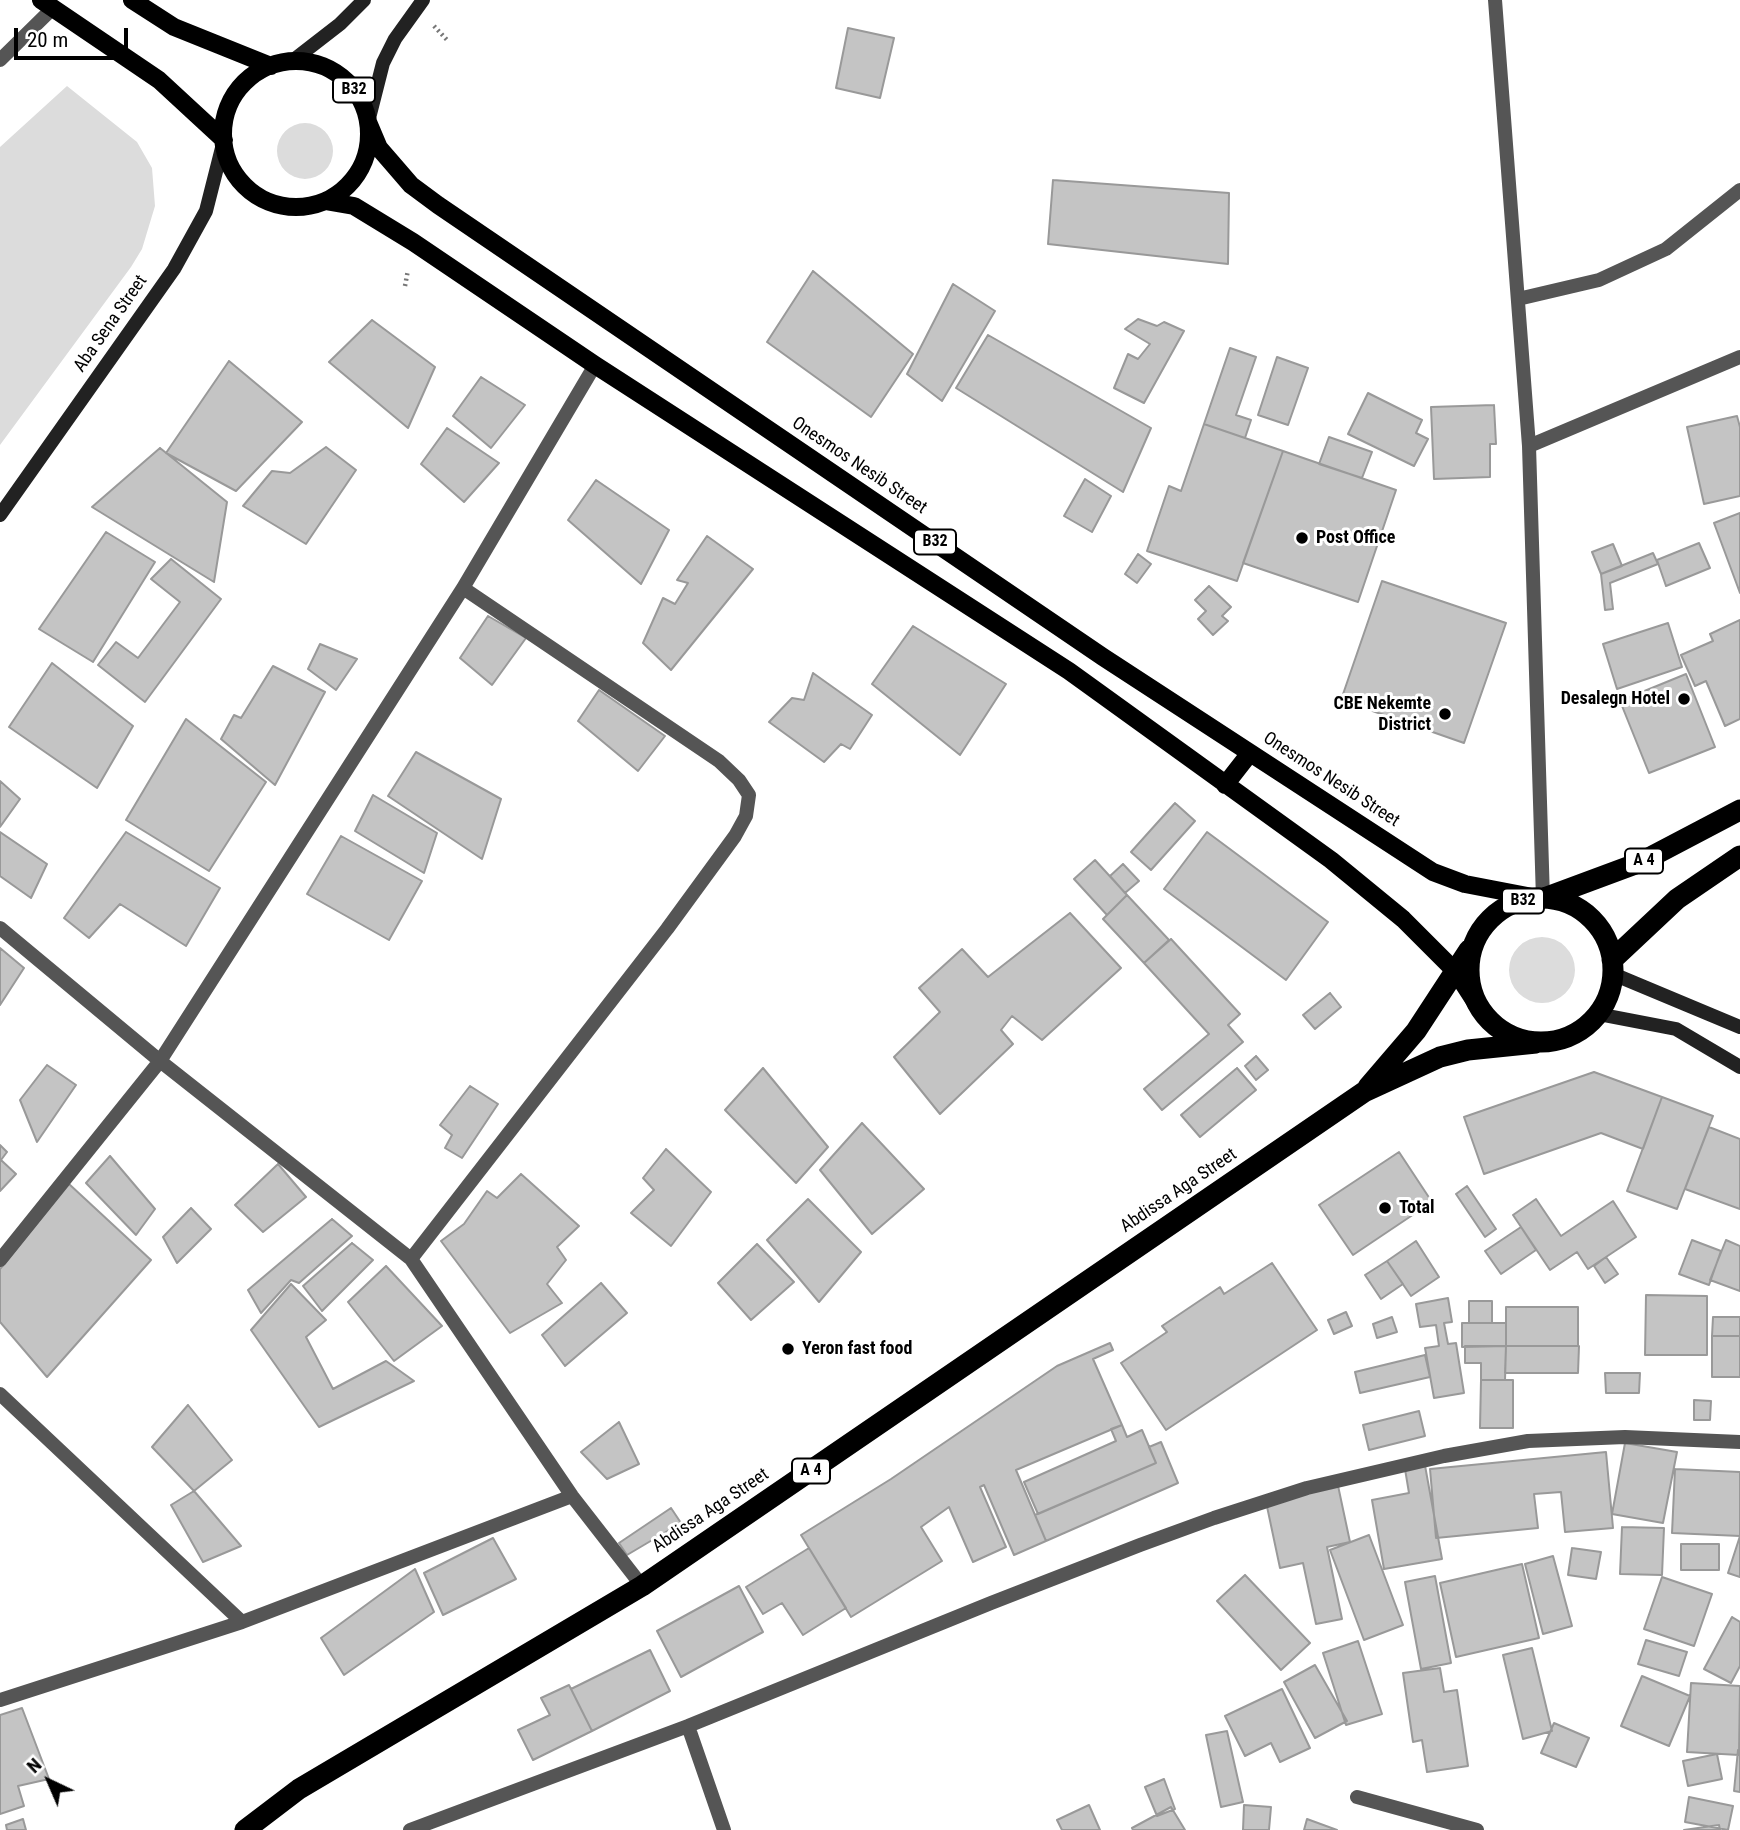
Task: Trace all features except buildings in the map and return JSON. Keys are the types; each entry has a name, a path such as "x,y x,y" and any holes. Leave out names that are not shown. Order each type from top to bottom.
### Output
{"highway":[{"name":"A 4","path":"1543,899 1641,862 1740,810"},
{"path":"1536,1043 1559,1040 1582,1030 1598,1014 1609,996 1613,967 1677,899 1740,856"},
{"name":"B32","path":"1536,1043 1512,1036 1493,1024 1478,1006 1470,984 1471,954 1478,937 1490,921 1504,909 1522,901 1558,900 1574,906 1600,928 1608,943 1613,967"},
{"name":"A 4","path":"1364,1092 1416,1031 1478,937"},
{"name":"A 4","path":"1364,1092 1440,1057 1468,1050 1536,1043"},
{"name":"Abdissa Aga Street","path":"245,1830 299,1789 642,1586 1364,1092"}],"main road":[{"path":"132,0 174,27 271,66"},
{"name":"B32","path":"47,4 159,80 224,140"},
{"name":"B32","path":"291,62 312,63 341,77 356,92 368,122 368,146 360,169 345,188 326,201 289,207 261,198 245,186 233,170 224,140 226,114 239,90 259,72 271,66 291,62"},
{"name":"Onesmos Nesib Street","path":"368,122 379,148 411,185 438,205 1103,657 1433,872 1465,884 1543,899"},
{"name":"B32","path":"326,201 354,206 413,242 595,365 1069,671 1331,860 1403,919 1456,972 1478,1006"},
{"path":"1069,671 1103,657"},
{"path":"1225,785 1251,753"}],"street":[{"path":"291,62 340,24 363,0"},
{"path":"368,122 383,63 395,39 423,0"},
{"path":"1495,0 1529,446 1543,899"},
{"path":"0,60 47,4"},
{"name":"Aba Sena Street","path":"0,515 174,269 206,211 224,140"},
{"path":"1518,299 1599,280 1666,249 1740,190"},
{"path":"1529,446 1740,357"},
{"path":"0,1260 160,1061 463,588 595,365"},
{"path":"411,1259 667,929 735,836 746,816 749,795 739,780 719,761 463,588"},
{"path":"0,928 160,1061 411,1259 572,1496 642,1586"},
{"path":"1613,967 1740,1027"},
{"path":"1598,1014 1676,1029 1740,1067"},
{"path":"0,1394 242,1622"},
{"path":"410,1830 688,1726 1128,1550 1214,1518 1307,1489 1444,1457 1528,1441 1625,1437 1740,1442"},
{"path":"0,1700 242,1622 572,1496"},
{"path":"688,1726 724,1830"},
{"path":"1357,1797 1477,1830"}],"shaded area":[{"path":"67,86 137,142 152,168 155,206 142,249 131,267 0,445 0,147"},
{"path":"300,123 310,123 325,131 331,140 331,162 325,171 310,179 300,179 282,167 277,156 277,146 289,128"},
{"path":"1542,937 1555,939 1570,952 1575,970 1573,983 1560,998 1542,1003 1529,1001 1514,988 1509,970 1511,957 1524,942"}],"place":[{"name":"Post Office","path":"1302,538"},
{"name":"Desalegn Hotel","path":"1684,699"},
{"name":"CBE Nekemte District","path":"1445,714"},
{"name":"Total","path":"1385,1208"},
{"name":"Yeron fast food","path":"788,1349"}]}
